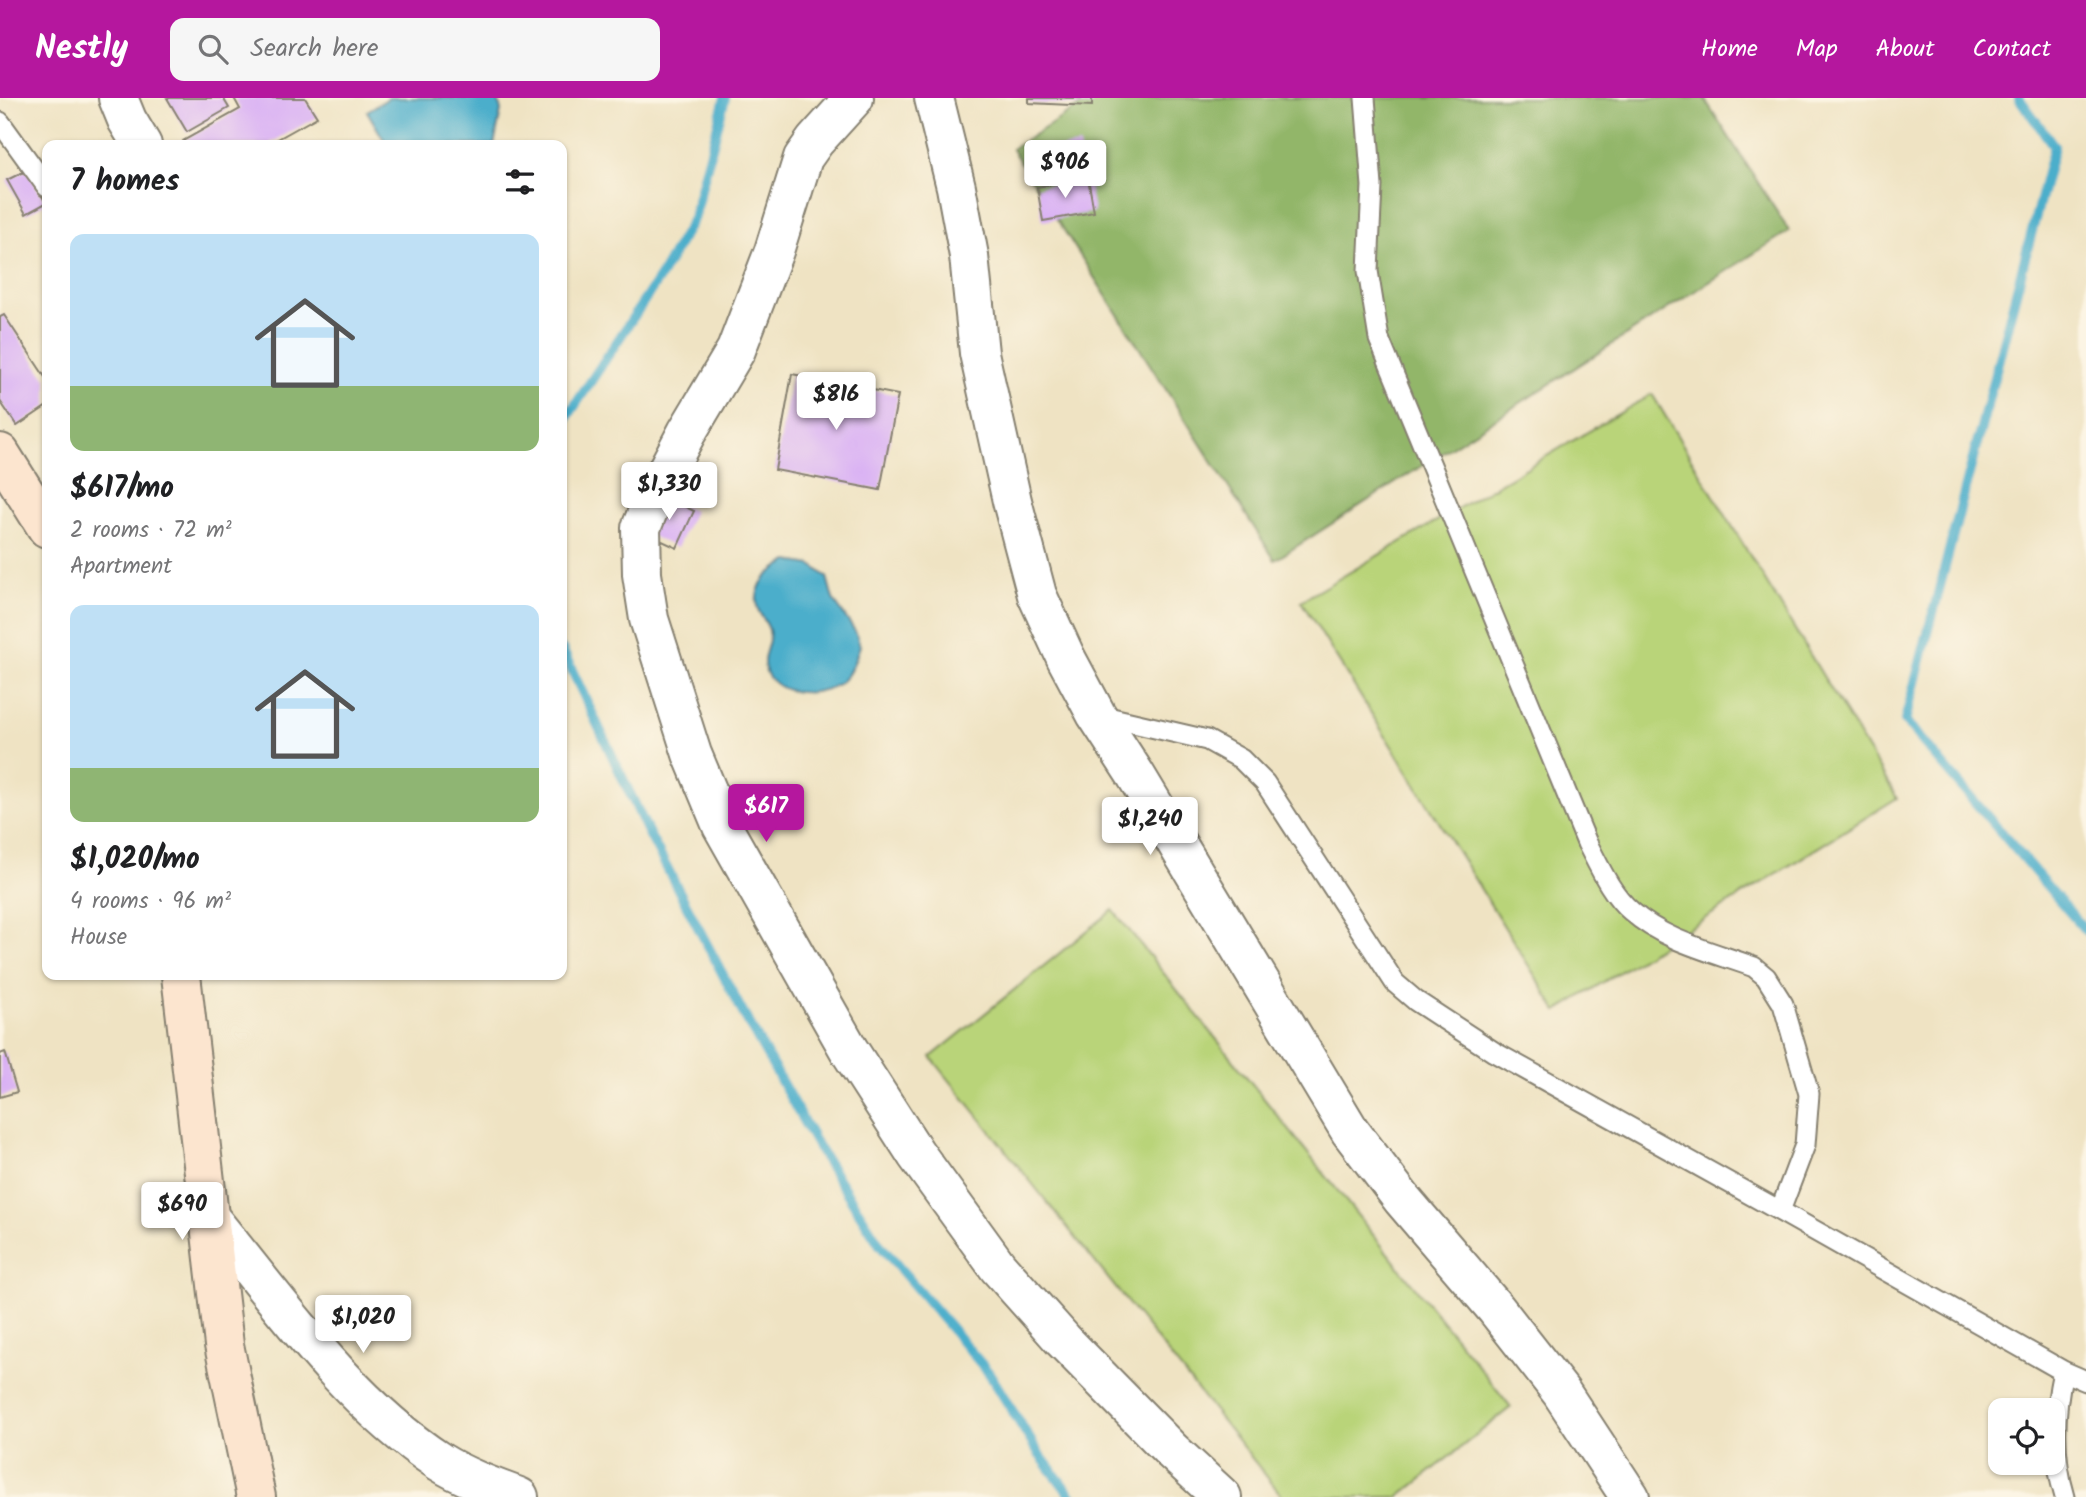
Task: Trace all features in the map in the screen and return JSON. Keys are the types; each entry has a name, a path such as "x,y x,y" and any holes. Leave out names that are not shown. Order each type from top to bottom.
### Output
{"street":[{"path":"118,98 139,140"},
{"path":"854,98 803,158 774,251 736,350 687,432 657,489 641,528 642,574 649,620 692,754 722,826 849,1050 916,1154 998,1267 1063,1340 1172,1451 1222,1497"},
{"path":"934,98 964,228 979,353 1022,542 1037,595 1066,658 1096,714 1350,1131 1402,1199 1496,1309 1561,1392 1630,1497"},
{"path":"21,475 42,518"},
{"path":"182,980 224,1345 256,1497"},
{"path":"209,1217 340,1374 398,1431 442,1463 519,1497"}],"lane":[{"path":"1366,98 1372,186 1368,271 1379,339 1587,843 1612,887 1630,911 1656,930 1754,967 1766,977 1783,1004 1810,1094 1805,1145 1780,1211"},
{"path":"0,122 42,180"},
{"path":"1096,714 1207,740 1241,760 1265,783 1395,983 1416,1001 1494,1052 2063,1371 2086,1381"},
{"path":"2063,1371 2056,1403 2055,1441 2065,1497"}],"green space":[{"path":"1092,98 1704,98 1789,231 1275,560 1012,149"},
{"path":"1652,394 1897,798 1557,1011 1301,601"},
{"path":"1113,910 1511,1407 1399,1497 1283,1497 931,1057"}],"water":[{"path":"389,98 498,98 501,111 495,140 384,140 367,111"},
{"path":"789,561 812,565 827,577 833,599 855,631 860,646 846,677 835,685 816,692 785,689 776,684 765,670 764,658 770,636 757,606 758,591 770,573"}],"building":[{"path":"167,98 223,98 229,108 187,132"},
{"path":"234,98 305,98 317,117 276,140 185,140 240,109"},
{"path":"1029,98 1092,98 1092,106 1029,103"},
{"path":"1079,145 1084,175 1039,182 1034,152"},
{"path":"27,170 42,196 42,205 26,214 7,180"},
{"path":"1088,178 1094,212 1043,221 1037,187"},
{"path":"4,315 42,372 42,409 17,426 0,401 0,317"},
{"path":"792,374 898,395 880,490 775,470"},
{"path":"661,495 694,511 677,548 643,532"},
{"path":"5,1052 17,1092 0,1097 0,1054"}],"waterway":[{"path":"567,417 661,275 693,219 725,98"},
{"path":"2019,98 2054,146 1905,721 2086,931"},
{"path":"567,660 649,834 742,1011 819,1149 880,1245 989,1373 1039,1454 1072,1497"}]}
